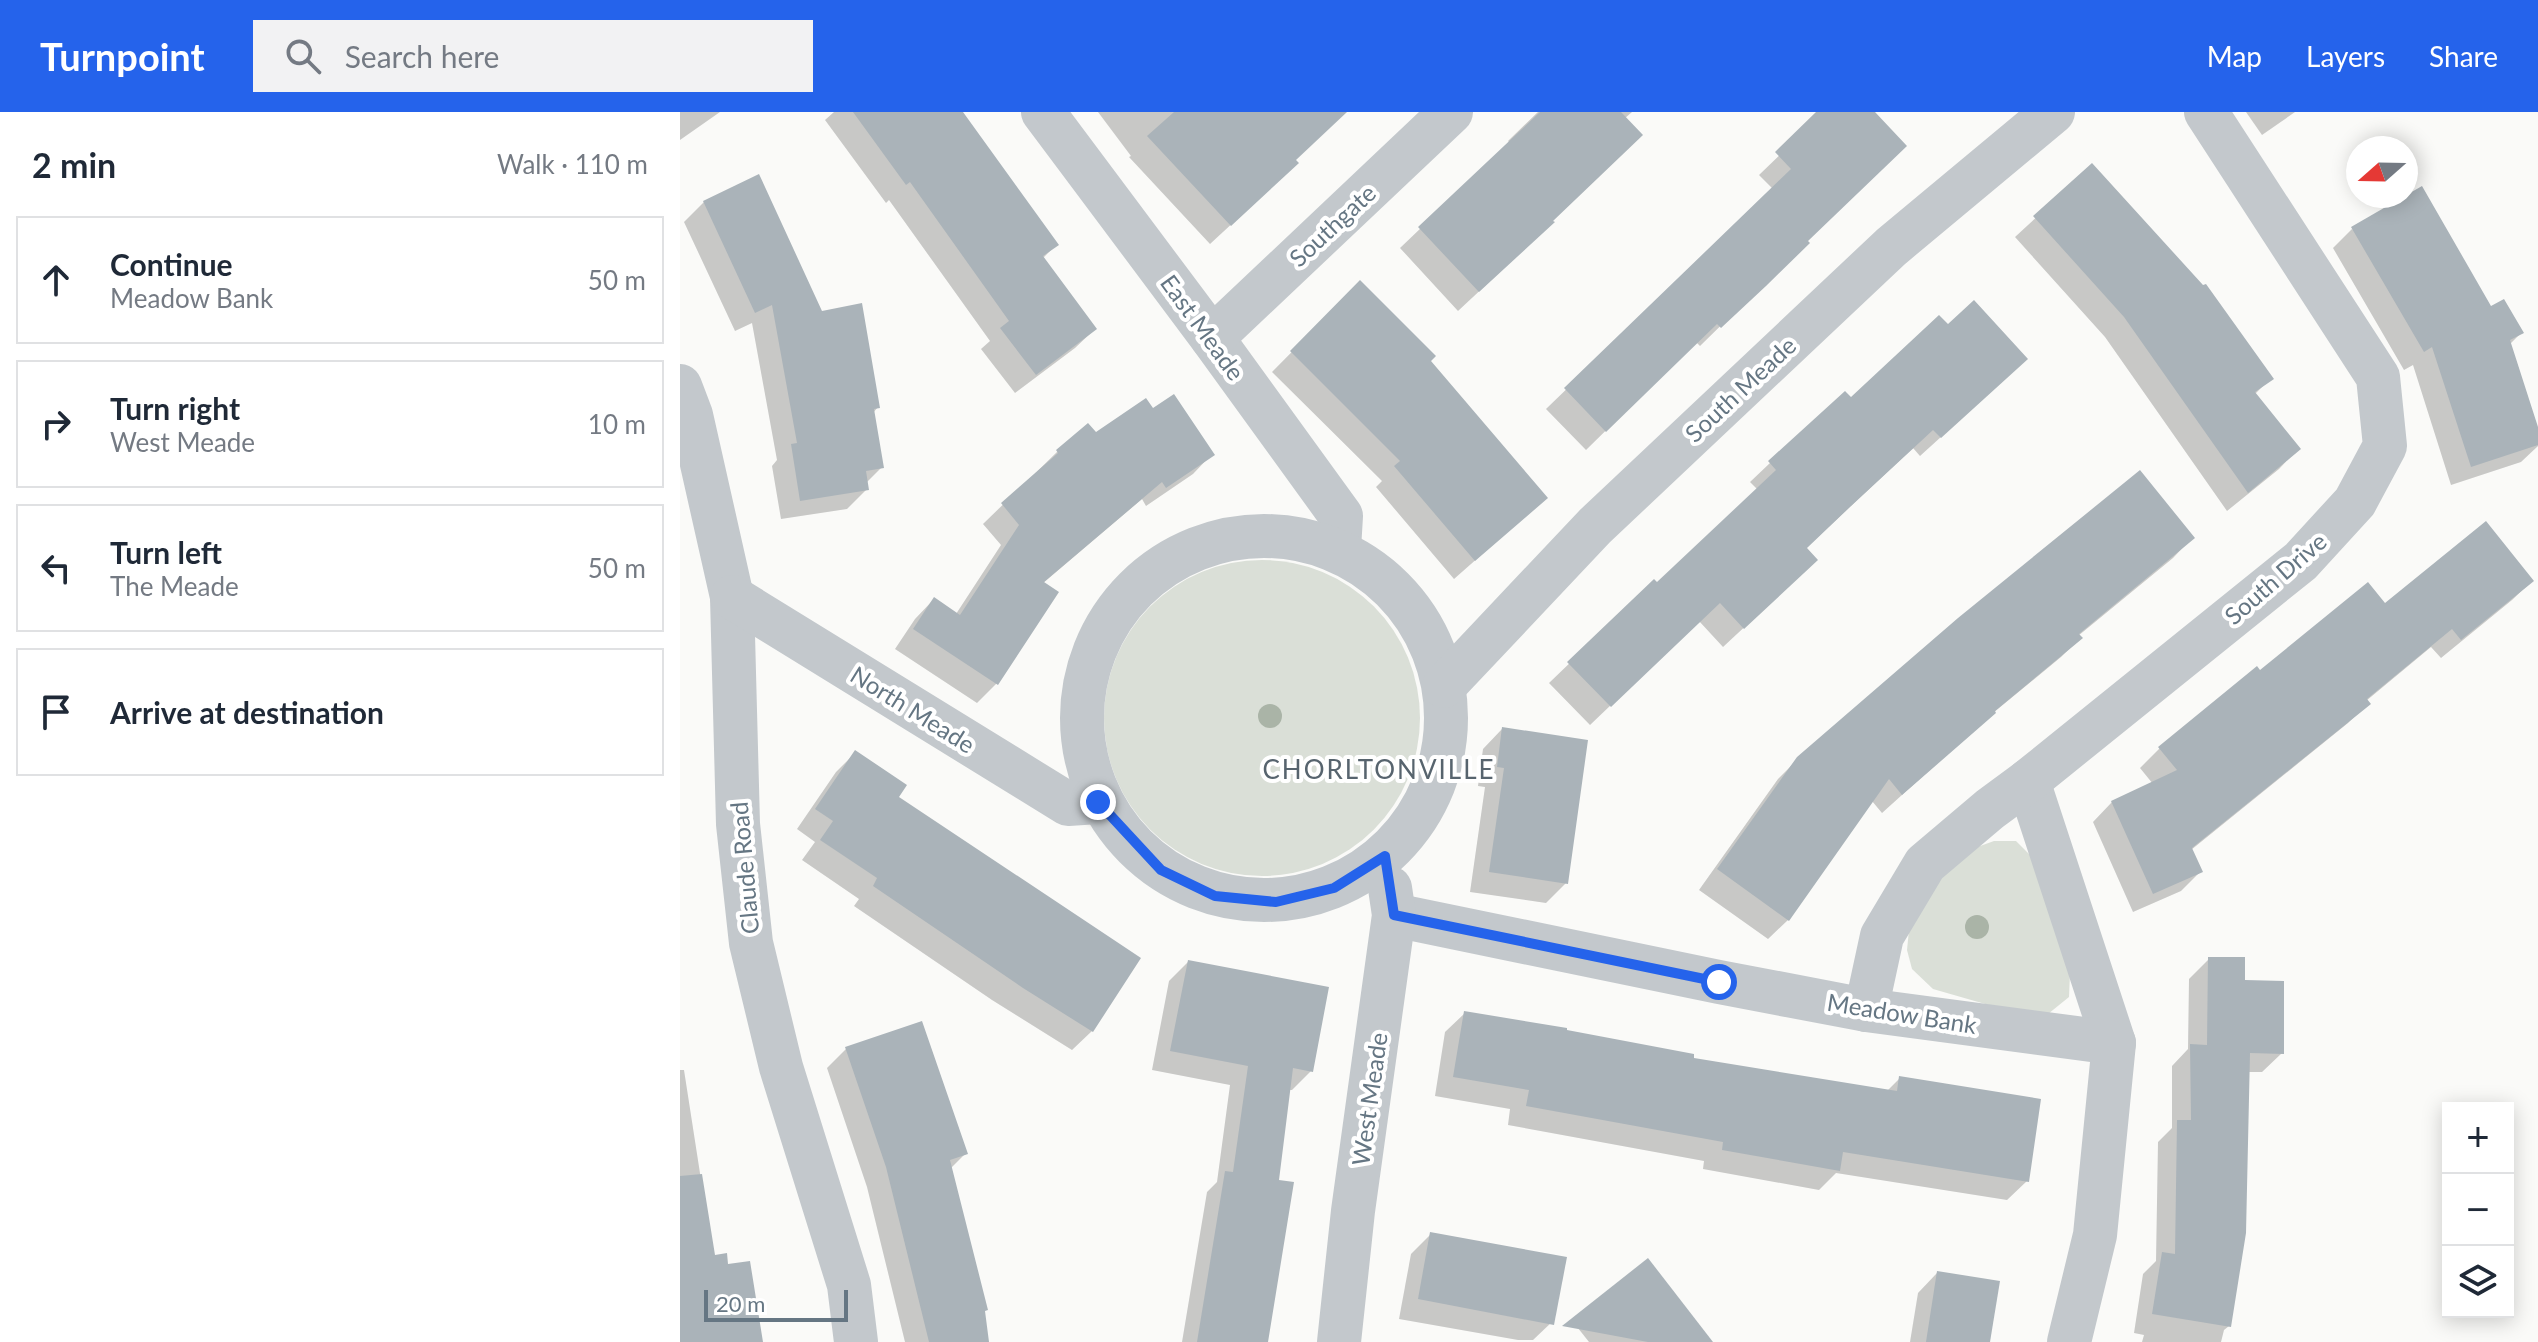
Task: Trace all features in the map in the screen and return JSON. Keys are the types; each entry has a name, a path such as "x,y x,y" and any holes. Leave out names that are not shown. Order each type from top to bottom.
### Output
{"street":[{"name":"East Meade","path":"1043,112 1341,516 1339,549"},
{"name":"Southgate","path":"1212,338 1451,112"},
{"name":"South Meade","path":"1444,686 1595,526 1891,247 2053,112"},
{"name":"South Drive","path":"1866,1010 1882,936 1925,864 2301,561 2355,502 2385,446 2378,377 2206,112"},
{"name":"Claude Road","path":"680,386 691,415 732,597 738,824 751,943 781,1067 849,1285 856,1342"},
{"path":"1257,535 1313,541 1339,549 1371,569 1402,598 1429,639 1444,686 1445,748 1424,807 1385,856 1334,888 1276,902 1215,896 1161,870 1098,802 1081,723 1087,666 1112,615 1151,573 1201,545 1257,535"},
{"name":"North Meade","path":"732,597 1068,804 1098,802"},
{"path":"2028,781 2114,1043 2095,1235 2069,1342"},
{"name":"West Meade","path":"1343,1341 1353,1211 1394,915 1385,856"},
{"name":"Meadow Bank","path":"1394,915 1866,1010 2114,1043"}],"shaded area":[{"path":"1246,560 1278,560 1308,566 1337,578 1374,606 1394,630 1408,657 1420,702 1420,734 1408,779 1394,806 1374,830 1337,858 1308,870 1278,876 1246,876 1216,870 1187,858 1150,830 1130,806 1110,764 1104,734 1104,702 1110,672 1122,643 1150,606 1174,586 1216,566"},
{"path":"1994,841 2016,841 2034,859 2070,973 2069,997 2048,1014 2020,1014 1933,989 1912,969 1907,950 1910,920 1940,879 1969,850"}],"building":[{"path":"853,112 963,112 1059,245 1043,256 1097,329 1036,375 1000,328 1009,321 910,182 906,185"},
{"path":"1174,112 1347,112 1296,160 1299,163 1231,226 1147,136"},
{"path":"1540,112 1621,112 1643,135 1479,292 1418,227"},
{"path":"1816,112 1875,112 1907,146 1766,286 1721,328 1717,324 1606,432 1564,388 1791,169 1775,152"},
{"path":"2092,163 2203,285 2206,284 2274,379 2255,392 2301,449 2248,493 2124,317 2033,216"},
{"path":"759,174 822,311 862,303 880,408 874,409 884,468 866,471 869,490 800,501 791,444 797,443 772,305 755,313 703,201"},
{"path":"2422,186 2491,306 2504,299 2524,333 2510,340 2538,427 2538,445 2471,467 2432,347 2424,352 2351,227 2384,208 2418,208 2418,188"},
{"path":"1360,280 1436,356 1431,361 1548,498 1475,561 1394,466 1400,461 1290,351"},
{"path":"1974,300 2028,359 1941,438 1933,430 1851,506 1807,548 1818,560 1744,629 1720,603 1611,707 1567,662 1776,470 1768,461 1845,391 1851,397 1939,315 1948,324"},
{"path":"1174,394 1215,455 1166,488 1162,482 1044,582 1059,592 998,685 913,629 934,597 960,615 1019,525 1001,503 1058,453 1056,450 1088,423 1096,432 1146,398 1153,408"},
{"path":"2140,470 2195,538 2079,634 2083,638 1995,711 1902,795 1889,779 1789,921 1717,869 1797,757 1958,618"},
{"path":"2486,521 2534,581 2461,640 2452,629 2367,699 2371,704 2192,848 2203,872 2153,894 2111,801 2177,770 2158,747 2257,666 2260,670 2368,582 2385,603"},
{"path":"1502,727 1588,740 1568,884 1489,872 1504,768 1497,767"},
{"path":"855,750 907,785 899,797 1141,958 1093,1032 873,886 877,878 820,840 833,821 815,809"},
{"path":"2208,957 2245,957 2245,980 2284,981 2284,1054 2250,1053 2246,1233 2231,1327 2152,1314 2162,1252 2175,1254 2177,1120 2191,1120 2190,1044 2207,1045"},
{"path":"1188,960 1329,987 1313,1072 1293,1068 1279,1180 1294,1182 1268,1342 1197,1342 1225,1171 1233,1172 1248,1066 1170,1051"},
{"path":"1464,1011 1567,1028 1694,1054 1694,1058 1897,1091 1899,1076 2041,1099 2029,1182 1843,1152 1840,1171 1722,1150 1723,1142 1526,1106 1529,1090 1453,1077"},
{"path":"922,1021 968,1154 950,1160 988,1310 985,1311 989,1342 929,1342 886,1167 845,1047"},
{"path":"702,1174 715,1255 727,1253 728,1264 750,1261 763,1342 680,1342 680,1176"},
{"path":"1430,1232 1567,1257 1554,1325 1418,1299"},
{"path":"1648,1258 1713,1342 1648,1342 1562,1326"},
{"path":"1937,1271 2000,1281 1990,1342 1926,1342"}],"district":[{"name":"CHORLTONVILLE","path":"1379,769"}],"route":[{"path":"1098,802 1161,870 1215,896 1276,902 1334,888 1385,856 1394,915 1719,982"}]}
